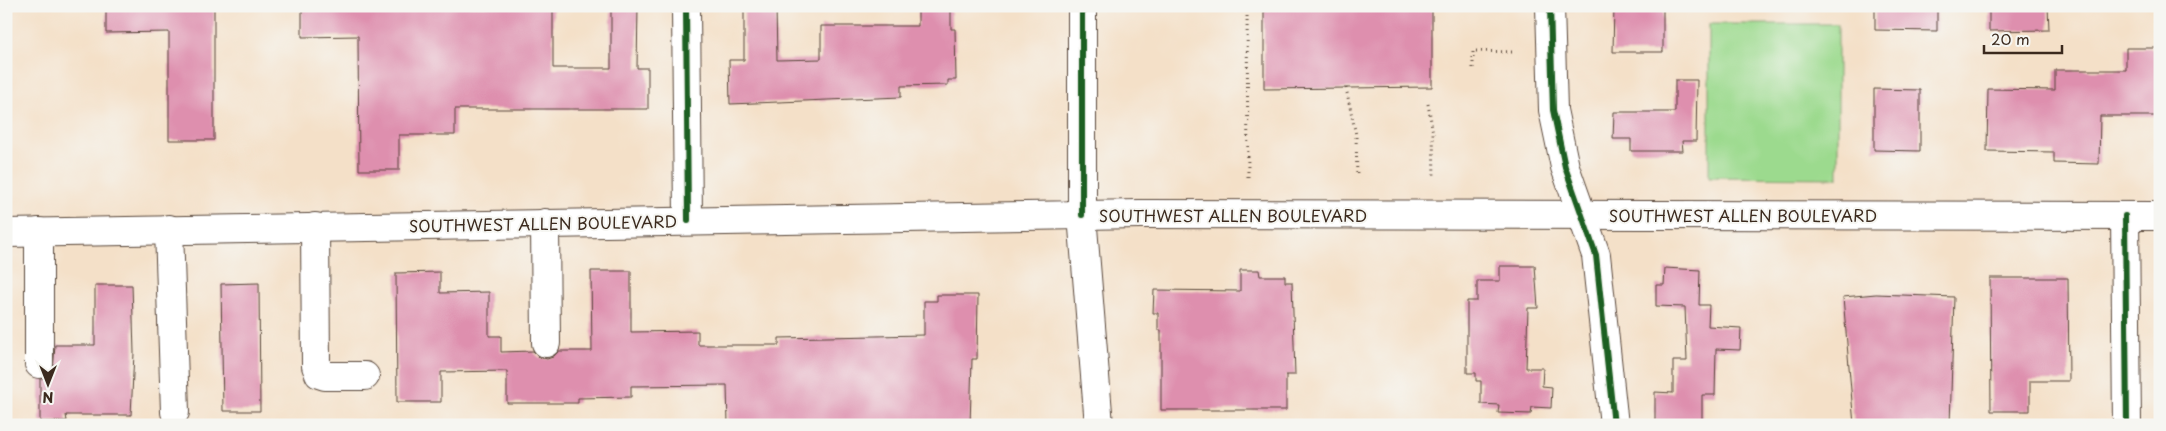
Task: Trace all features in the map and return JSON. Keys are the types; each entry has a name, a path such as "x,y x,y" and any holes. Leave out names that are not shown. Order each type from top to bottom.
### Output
{"main road":[{"path":"686,6 688,220"},
{"path":"1082,6 1082,215 1099,425"},
{"path":"1550,6 1553,110 1565,167 1596,255 1614,425"},
{"name":"SOUTHWEST ALLEN BOULEVARD","path":"6,233 688,220 1082,215 2160,216"},
{"path":"2125,216 2127,425"},
{"path":"545,223 546,343"},
{"path":"315,227 316,366 319,374 325,376 365,376"},
{"path":"169,229 175,412"},
{"path":"39,232 39,364"}],"path":[{"path":"1246,6 1248,178"},
{"path":"1473,68 1473,51 1514,52"},
{"path":"1346,88 1356,135 1357,177"},
{"path":"1428,104 1433,133 1434,178"}],"green space":[{"path":"1709,24 1838,24 1838,178 1709,177"}],"building":[{"path":"106,6 214,6 214,140 169,140 169,32 106,33"},
{"path":"302,6 553,6 553,68 611,68 611,6 638,6 637,68 648,68 648,109 455,109 455,135 399,135 399,170 359,170 358,36 302,37"},
{"path":"744,6 776,6 777,60 821,59 821,26 918,26 918,6 951,6 951,29 955,29 956,80 948,80 948,85 901,86 901,97 730,104 729,60 744,60"},
{"path":"1270,6 1432,6 1432,87 1264,89 1264,11 1270,10"},
{"path":"1614,6 1663,6 1663,52 1613,52"},
{"path":"1875,6 1937,6 1937,31 1875,30"},
{"path":"1989,6 2048,6 2049,30 1989,31"},
{"path":"2126,48 2160,48 2160,116 2100,116 2099,164 2054,163 2054,152 1987,151 1988,89 2055,90 2055,70 2126,70"},
{"path":"1675,80 1697,80 1696,141 1682,141 1683,151 1631,151 1631,139 1613,139 1614,112 1675,112"},
{"path":"1874,89 1920,90 1920,151 1874,150"},
{"path":"1500,266 1535,266 1538,308 1528,308 1526,368 1543,368 1542,386 1552,387 1551,408 1532,407 1531,414 1498,413 1499,405 1481,404 1481,381 1476,381 1476,373 1467,373 1467,301 1477,301 1477,281 1500,281"},
{"path":"1665,268 1700,270 1699,305 1709,305 1708,326 1741,328 1740,350 1716,349 1715,395 1702,395 1702,423 1655,422 1655,392 1673,393 1673,361 1687,361 1685,307 1656,306 1656,285 1664,285"},
{"path":"1240,270 1259,270 1260,276 1285,276 1285,282 1292,282 1295,375 1286,375 1286,410 1161,410 1161,330 1158,330 1158,313 1153,313 1154,290 1240,291"},
{"path":"591,271 631,271 631,332 698,331 698,345 779,345 779,338 924,335 924,301 937,301 937,295 978,295 977,359 972,359 970,425 728,425 727,385 631,386 631,397 578,398 578,403 507,403 507,371 441,372 441,402 397,402 396,273 440,272 440,293 489,292 489,336 501,336 501,352 533,351 539,357 547,359 553,357 559,351 592,351"},
{"path":"1990,278 2068,278 2069,381 2030,381 2030,411 1991,411"},
{"path":"259,283 260,411 223,411 221,284"},
{"path":"95,285 132,285 134,353 131,415 66,415 67,421 40,422 40,379 49,377 53,371 55,345 95,345"},
{"path":"1876,294 1954,297 1950,425 1892,423 1854,425 1843,297"}],"cycle path":[{"path":"686,6 688,220"},
{"path":"1082,6 1082,215"},
{"path":"1550,6 1553,110 1565,167 1596,255 1614,425"},
{"path":"2125,216 2127,425"}]}
